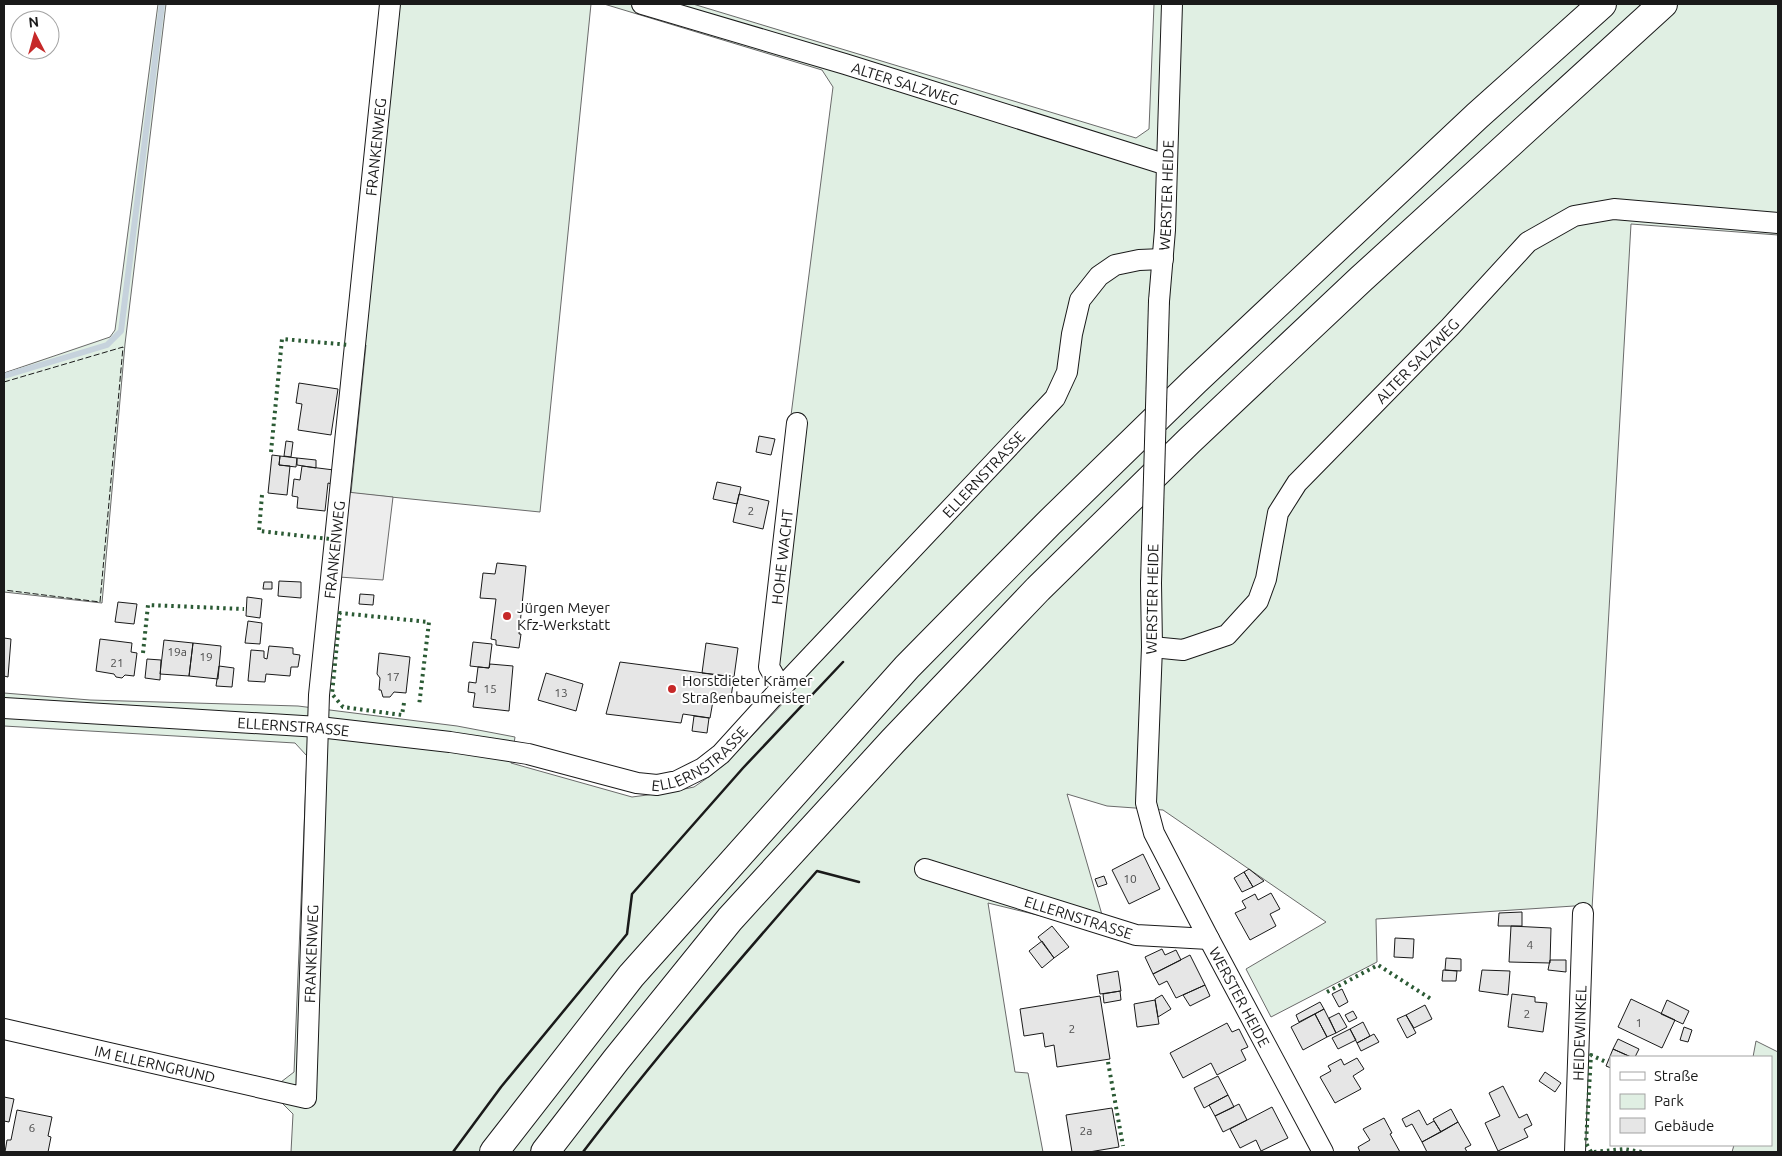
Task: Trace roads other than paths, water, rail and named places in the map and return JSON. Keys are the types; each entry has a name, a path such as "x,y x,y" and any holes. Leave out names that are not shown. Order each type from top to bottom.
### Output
{"highway":[{"path":"494,1152 631,976 907,667 1049,523 1195,381 1477,116 1602,4"},
{"path":"545,1152 616,1060 730,919 893,741 1038,589 1196,434 1361,279 1663,4"}],"street":[{"name":"FRANKENWEG","path":"306,1098 319,695 390,4"},
{"name":"ALTER SALZWEG","path":"642,4 845,64 1167,165"},
{"name":"WERSTER HEIDE","path":"1172,4 1163,259 1159,301 1151,584 1152,647 1146,803 1154,833 1208,939 1323,1152"},
{"name":"ALTER SALZWEG","path":"1152,647 1183,650 1227,635 1258,601 1266,579 1278,513 1297,483 1450,327 1528,242 1574,216 1614,210 1778,223"},
{"name":"ELLERNSTRASSE","path":"4,708 319,727 450,742 528,754 637,783 658,785 677,781 703,768 722,754 781,688 1055,398 1067,372 1072,334 1080,300 1099,276 1115,265 1139,260 1163,259"},
{"name":"HOHE WACHT","path":"781,688 769,667 797,423"},
{"name":"ELLERNSTRASSE","path":"925,869 1136,935 1208,939"},
{"name":"HEIDEWINKEL","path":"1575,1152 1583,913"},
{"name":"IM ELLERNGRUND","path":"4,1029 306,1098"}],"waterway":[{"path":"4,376 107,345 121,331 162,4"}],"place":[{"name":"Jürgen Meyer Kfz-Werkstatt","path":"507,616"},
{"name":"Horstdieter Krämer Straßenbaumeister","path":"672,689"}]}
